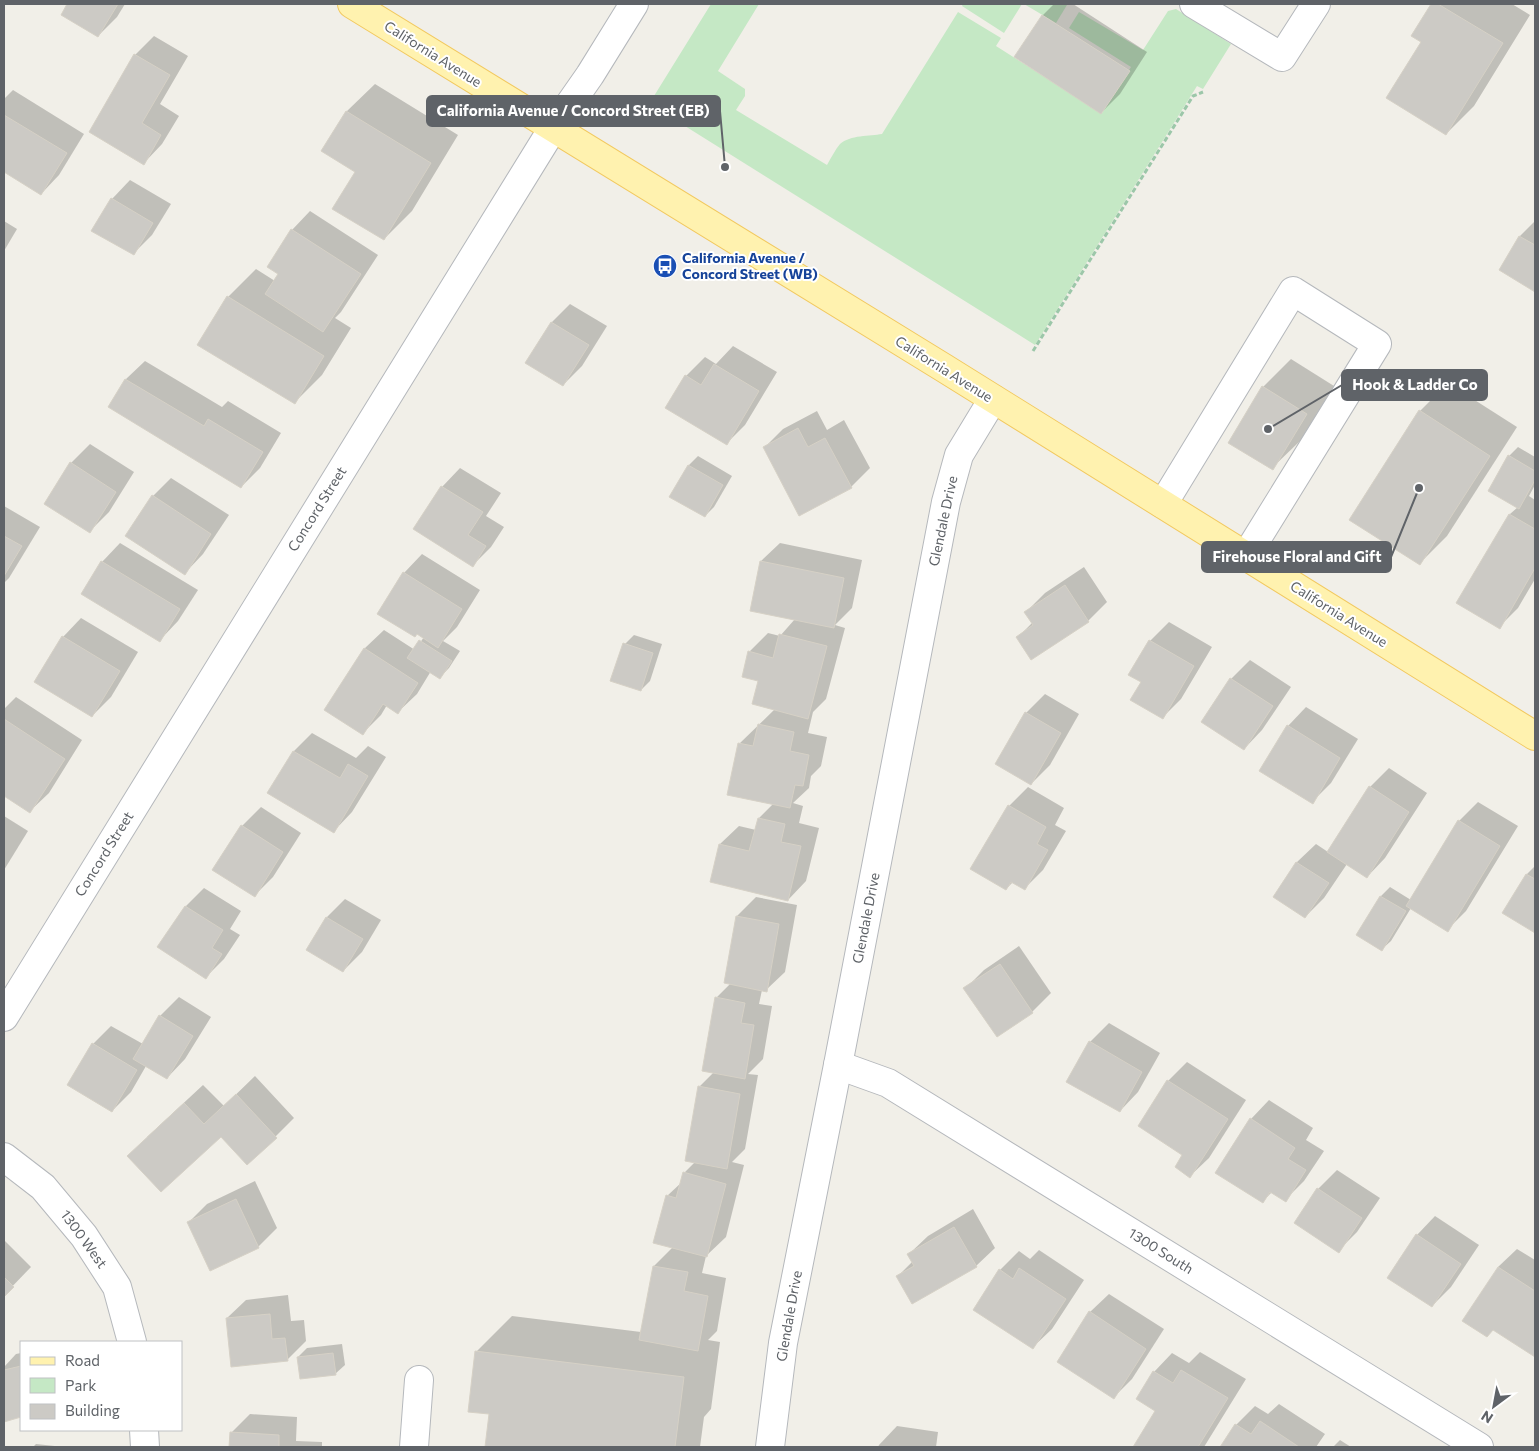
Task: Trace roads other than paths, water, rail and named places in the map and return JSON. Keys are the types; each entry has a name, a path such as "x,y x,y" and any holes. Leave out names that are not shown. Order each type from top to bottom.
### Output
{"main road":[{"name":"California Avenue","path":"352,4 1535,736"}],"street":[{"name":"Concord Street","path":"4,1017 553,128 590,75 634,4"},
{"path":"1194,4 1282,57 1316,4"},
{"path":"1162,504 1293,291 1369,338 1377,344 1246,556"},
{"name":"Glendale Drive","path":"770,1447 783,1343 946,502 959,455 993,399"},
{"name":"1300 South","path":"838,1065 888,1083 1479,1447"},
{"name":"1300 West","path":"4,1157 43,1188 84,1236 117,1286 132,1341"},
{"path":"414,1447 419,1380"},
{"path":"144,1431 145,1447"}],"place":[{"name":"California Avenue / Concord Street (EB)","path":"725,167"},
{"name":"California Avenue / Concord Street (WB)","path":"665,266"},
{"name":"Hook & Ladder Co","path":"1268,429"},
{"name":"Firehouse Floral and Gift","path":"1419,488"}]}
